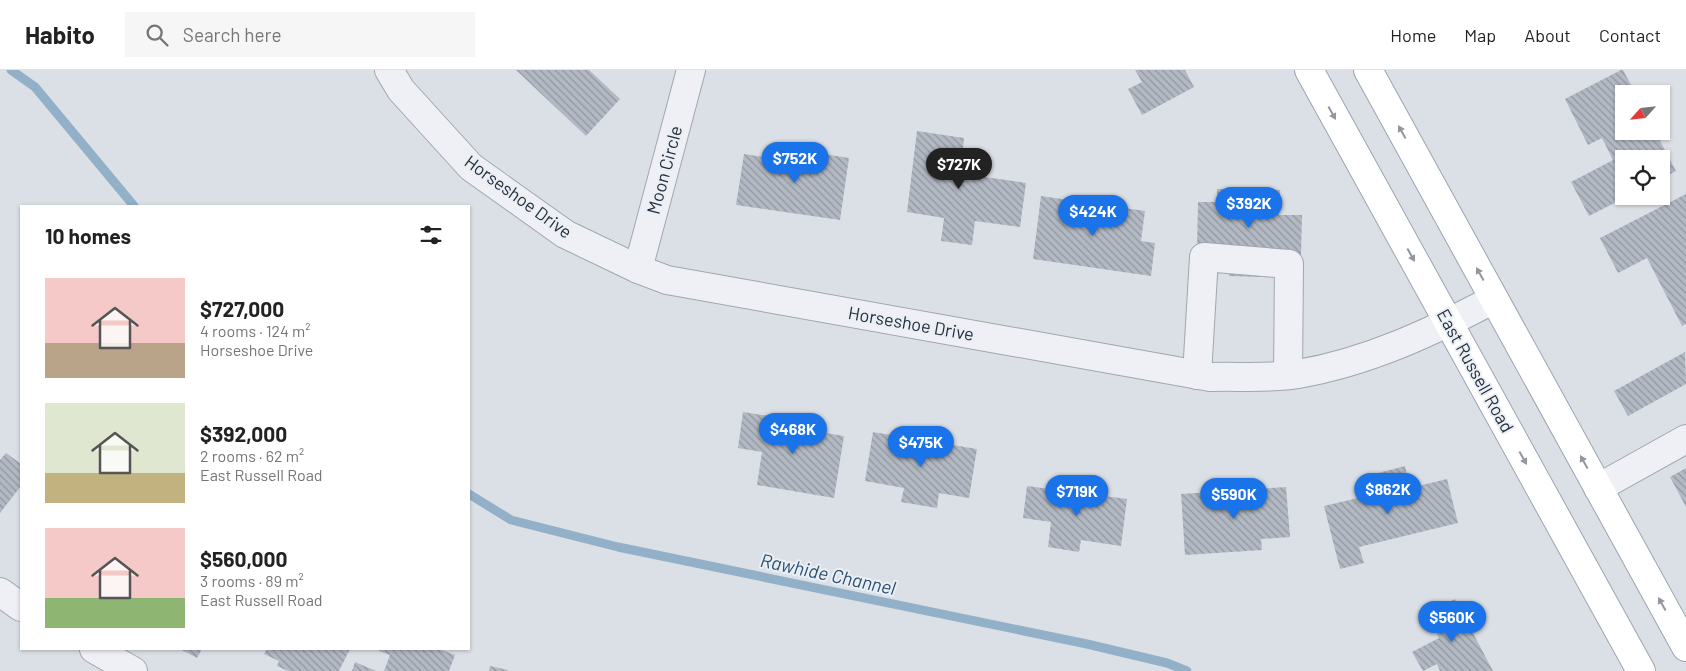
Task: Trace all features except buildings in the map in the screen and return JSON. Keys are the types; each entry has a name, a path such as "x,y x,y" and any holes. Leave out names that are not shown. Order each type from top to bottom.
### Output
{"main road":[{"name":"East Russell Road","path":"1309,70 1641,671"},
{"path":"1374,72 1494,299 1686,647"},
{"path":"1553,512 1588,543 1661,671"}],"street":[{"name":"Horseshoe Drive","path":"389,70 401,90 471,167 565,234 638,269 667,280 1210,377 1288,374 1359,360 1448,323 1494,299"},
{"name":"Moon Circle","path":"638,269 691,70"},
{"path":"1197,375 1204,257 1289,264 1288,374"},
{"path":"1598,488 1686,439"},
{"path":"0,592 20,606"},
{"path":"96,650 133,671"}],"waterway":[{"name":"Rawhide Channel","path":"11,70 35,87 133,205"},
{"name":"Rawhide Channel","path":"470,495 511,520 618,547 1087,644 1167,663 1187,671"}]}
